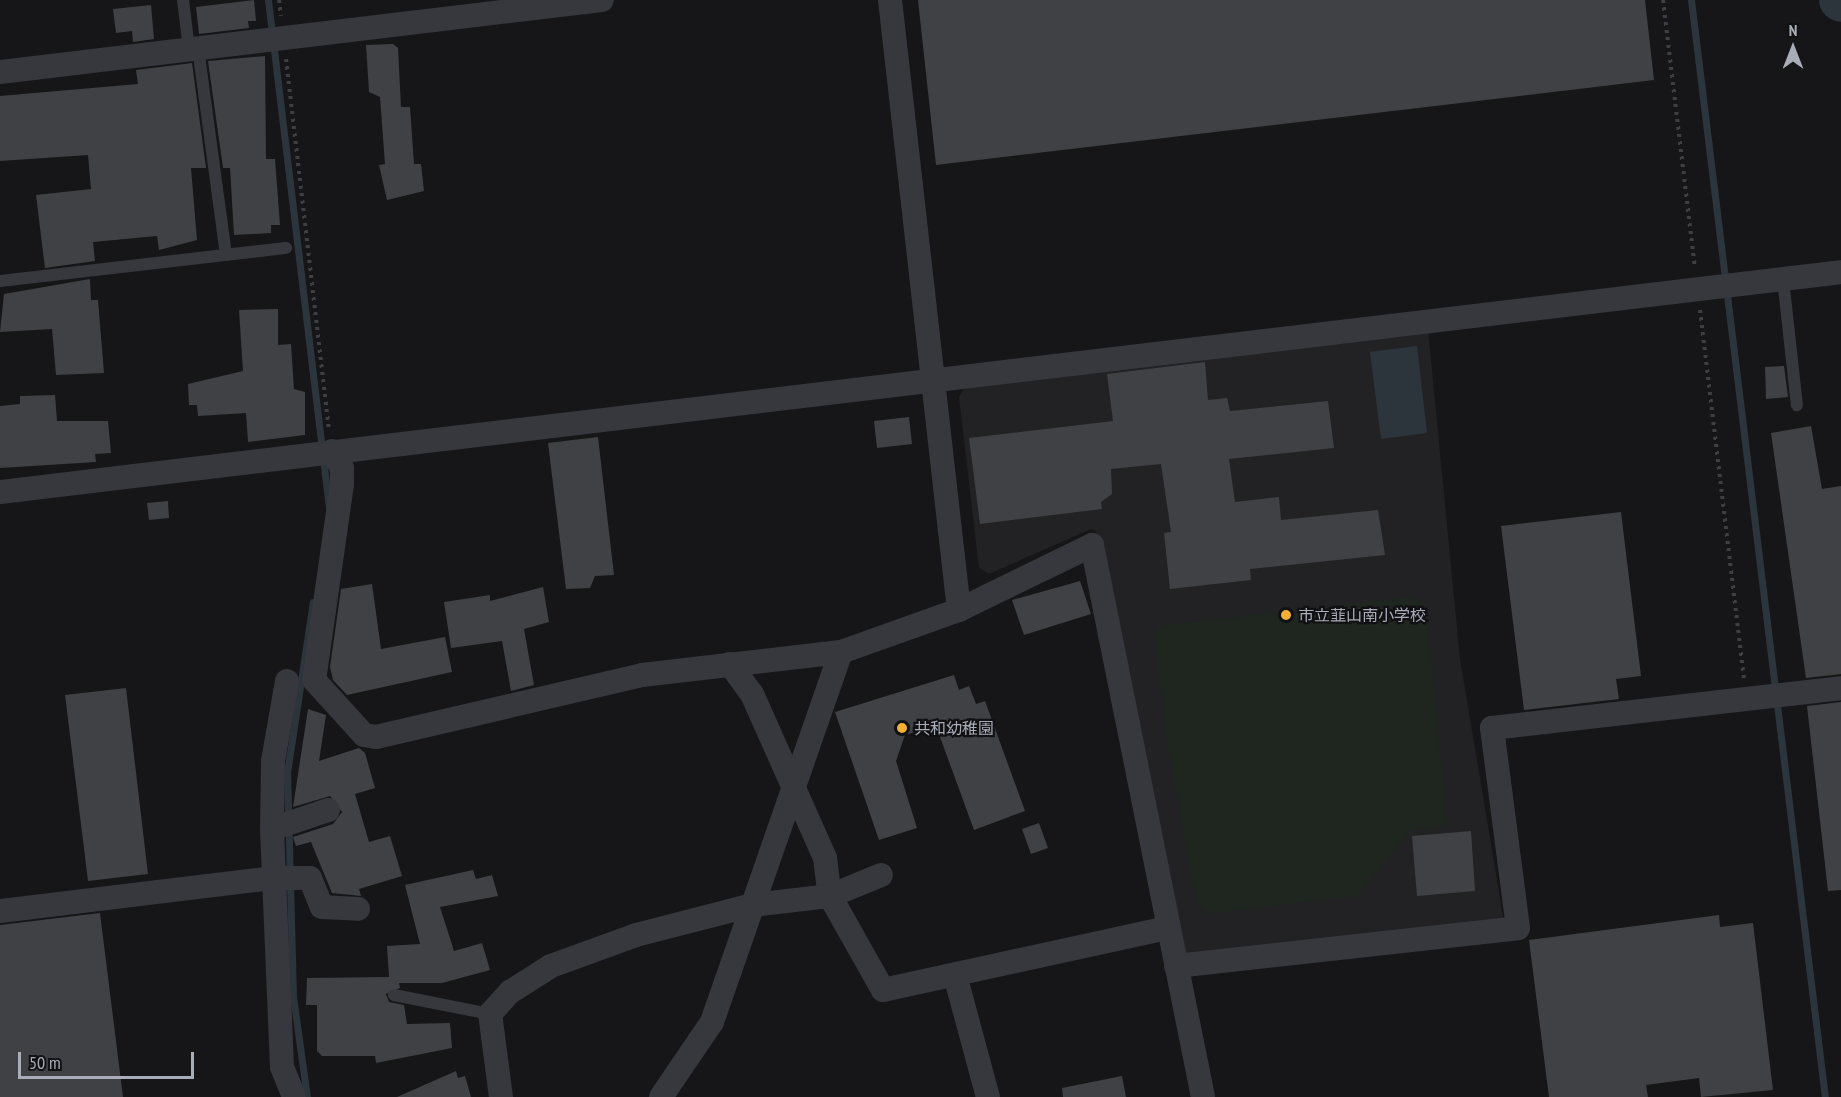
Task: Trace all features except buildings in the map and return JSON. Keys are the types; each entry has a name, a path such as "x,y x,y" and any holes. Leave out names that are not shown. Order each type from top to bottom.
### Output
{"street":[{"path":"0,72 602,0"},
{"path":"890,0 959,610"},
{"path":"0,492 1841,272"},
{"path":"326,452 342,468 342,484 314,680 364,735 415,730 642,675 841,652 959,610 1092,545 1203,1097"},
{"path":"661,1097 712,1022 753,905 792,782 841,652"},
{"path":"730,664 752,694 825,858 830,896 883,990 1168,928"},
{"path":"287,681 273,761 282,825 282,1067 294,1097"},
{"path":"1176,966 1518,928 1492,728 1841,688"},
{"path":"282,825 328,810"},
{"path":"501,1097 490,1014 510,992 550,966 636,935 753,905 830,896 881,875"},
{"path":"0,911 283,879 310,879 322,907 358,909"},
{"path":"955,975 988,1097"}],"lane":[{"path":"183,0 194,48 226,255"},
{"path":"0,280 286,248"},
{"path":"1783,279 1797,405"},
{"path":"394,995 490,1014"}],"path":[{"path":"1663,0 1703,289 1747,699"},
{"path":"284,37 326,452"}],"shaded area":[{"name":"市立韮山南小学校","path":"1428,329 1460,659 1504,922 1187,958 1096,531 1091,529 989,574 979,568 959,397 966,385"},
{"path":"1417,346 1427,433 1381,439 1370,352"},
{"path":"1408,597 1417,601 1428,626 1447,825 1409,832 1357,896 1209,914 1195,899 1165,729 1154,633 1158,626"}],"waterway":[{"path":"268,0 329,508"},
{"path":"1691,0 1825,1097"},
{"path":"307,1097 293,996 287,773 313,602"}],"place":[{"name":"市立韮山南小学校","path":"1286,615"},
{"name":"共和幼稚園","path":"902,728"}]}
